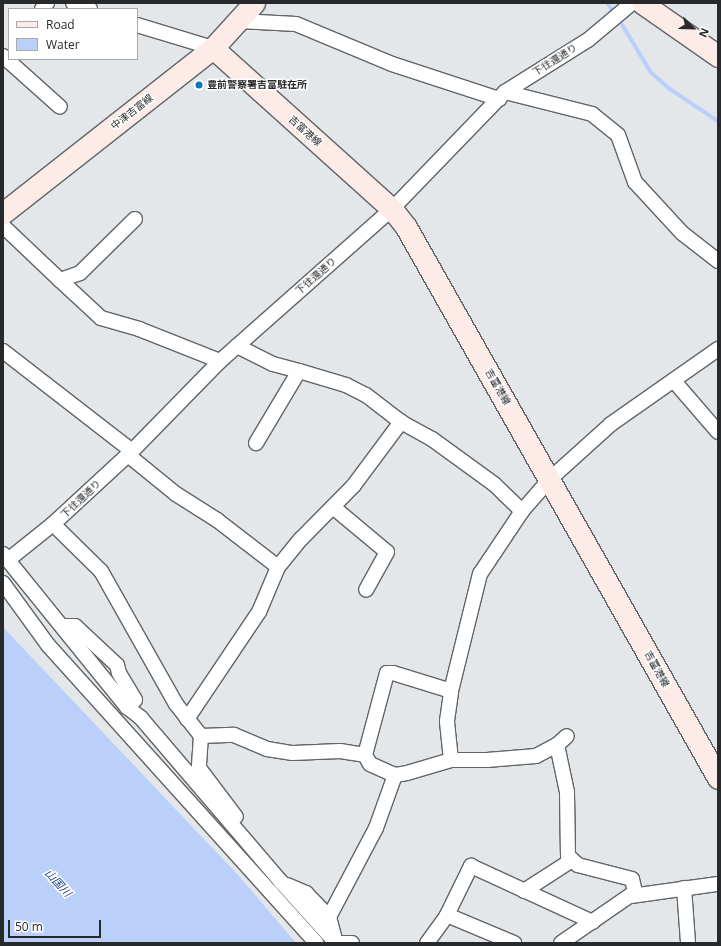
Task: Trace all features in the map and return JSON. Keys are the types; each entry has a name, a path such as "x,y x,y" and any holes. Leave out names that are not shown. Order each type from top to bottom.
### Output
{"main road":[{"name":"中津吉富線","path":"3,213 213,48 254,3"},
{"path":"642,3 718,56"},
{"name":"吉富港線","path":"213,48 392,209 406,227 718,778"}],"street":[{"name":"下往還通り","path":"5,557 53,524 130,453 220,361 392,209 502,96 588,40 632,3"},
{"path":"239,21 296,24 392,64 502,96 592,114 618,135 635,182 682,233 718,261"},
{"path":"138,25 213,48"},
{"path":"3,56 60,107"},
{"path":"60,280 80,273 135,219"},
{"path":"3,226 101,318 139,329 220,361"},
{"path":"237,346 273,364 346,385 366,395 401,422 432,439 494,484 522,512"},
{"path":"451,760 447,727 451,691 480,574 522,512 550,479 611,424 718,349"},
{"path":"3,351 130,453 176,494 217,520 278,567"},
{"path":"256,443 299,371"},
{"path":"674,381 718,432"},
{"path":"188,719 259,612 278,567 354,485 401,422"},
{"path":"333,507 387,552 366,590"},
{"path":"53,524 101,571 176,704 201,736 194,771"},
{"path":"5,557 128,707 142,718 194,771 247,843 281,882 336,943 352,943"},
{"path":"5,557 17,587 73,673"},
{"path":"3,583 48,645 316,943"},
{"path":"451,691 393,673 387,674 365,755 370,764 395,775 451,760 487,760 536,756 557,745 567,736"},
{"path":"121,727 142,718"},
{"path":"201,736 234,735 266,749 293,753 340,751 365,755"},
{"path":"557,745 567,792 568,856 578,865 632,880 635,892 561,943"},
{"path":"329,917 376,828 395,775"},
{"path":"524,891 572,860"},
{"path":"427,943 447,915 471,866 593,922"},
{"path":"281,882 306,893 329,917 336,943"},
{"path":"631,896 718,884"},
{"path":"684,888 688,943"},
{"path":"447,915 514,943"}],"water":[{"name":"山国川","path":"3,627 238,875 296,943 3,943"}],"waterway":[{"path":"608,3 615,14"},
{"path":"619,19 651,72 670,89 718,121"}],"place":[{"name":"豊前警察署吉富駐在所","path":"199,85"}]}
